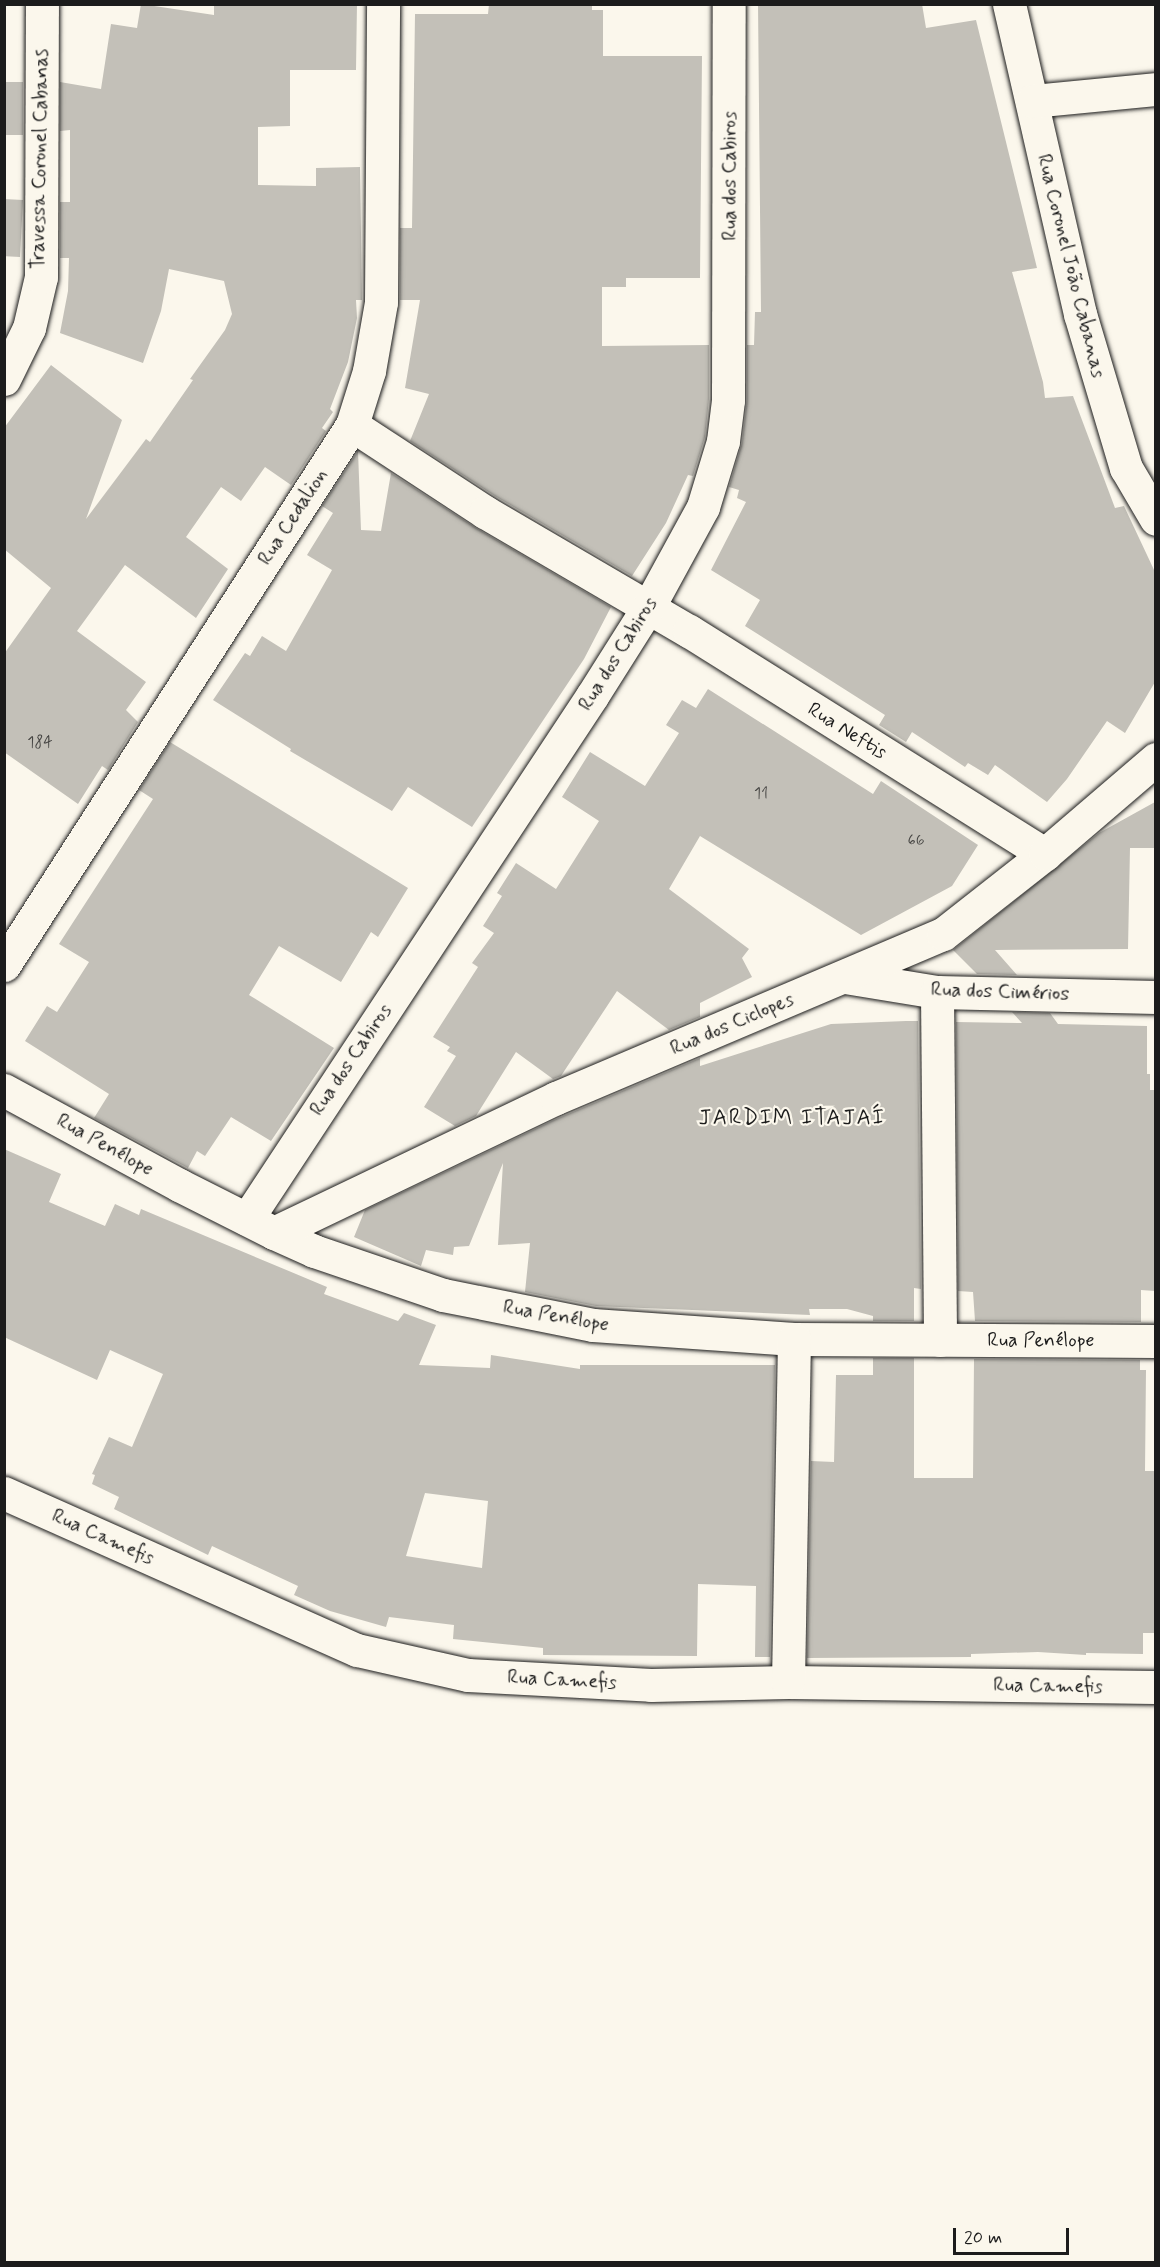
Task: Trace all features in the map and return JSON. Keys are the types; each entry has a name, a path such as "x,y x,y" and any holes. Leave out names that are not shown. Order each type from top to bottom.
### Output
{"street":[{"name":"Travessa Coronel Cabanas","path":"4,379 29,328 40,277 42,4"},
{"name":"Rua Cedalion","path":"4,965 352,425 369,370 381,302 383,4"},
{"name":"Rua dos Cabiros","path":"260,1226 649,606 703,507 723,441 728,400 729,4"},
{"name":"Rua Coronel João Cabanas","path":"1009,4 1080,314 1126,468 1150,497"},
{"path":"1032,101 1155,89"},
{"name":"Rua Neftis","path":"352,425 485,512 649,606 1045,854"},
{"name":"Rua dos Ciclopes","path":"260,1226 943,934 1045,854 1155,759"},
{"name":"Rua dos Cimérios","path":"845,977 937,992 1155,997"},
{"path":"937,992 940,1340"},
{"name":"Rua Penélope","path":"4,1090 260,1226 314,1251 443,1295 593,1325 794,1340 1155,1341"},
{"path":"788,1682 794,1340"},
{"name":"Rua Camefis","path":"4,1493 357,1650 468,1675 651,1685 788,1682 1155,1687"}],"building":[{"path":"141,4 214,15 214,4 357,4 356,70 290,70 290,126 258,127 258,185 316,186 316,168 360,167 362,300 356,300 357,318 348,362 330,409 333,412 322,428 326,431 291,485 265,467 241,501 221,487 186,537 228,569 196,618 125,565 77,631 146,682 126,710 138,722 108,770 102,766 78,804 4,752 4,654 51,588 4,549 4,428 51,365 122,420 86,519 146,439 150,442 193,380 190,379 225,330 232,314 224,281 169,269 161,311 143,363 60,333 68,291 69,258 60,258 60,202 70,202 70,130 60,131 60,82 101,89 111,24 137,28"},
{"path":"489,4 592,4 592,10 603,10 603,56 702,56 700,278 626,278 626,287 602,287 602,346 709,345 709,399 705,437 693,476 688,475 666,523 632,576 495,496 410,441 429,394 405,388 420,300 400,300 400,228 412,228 415,14 488,14"},
{"path":"758,4 922,4 926,28 976,20 1037,268 1012,272 1043,382 1045,398 1073,396 1115,508 1124,506 1155,572 1155,682 1125,733 1107,721 1067,779 1047,802 995,765 988,775 968,763 965,767 912,732 906,742 879,725 885,715 745,626 760,600 711,570 746,502 737,498 739,490 729,487 742,443 747,400 747,345 754,345 755,312 761,312"},
{"path":"4,82 23,82 23,135 4,135"},
{"path":"4,199 23,200 20,257 4,256"},
{"path":"358,451 361,530 381,531 391,473 476,528 611,607 584,659 472,827 408,787 392,811 290,751 291,749 213,700 245,653 250,656 262,636 286,651 332,570 307,555 333,513 322,506"},
{"path":"708,689 873,794 881,781 978,845 952,886 861,935 700,836 669,889 749,949 742,958 752,977 700,1003 700,1017 669,1030 617,991 561,1076 553,1079 516,1052 476,1116 455,1126 424,1107 456,1056 447,1051 450,1047 433,1037 478,967 472,963 494,933 483,926 502,896 497,893 516,863 556,889 599,821 562,797 590,752 645,786 679,733 666,725 682,700 696,708"},
{"path":"170,742 408,888 378,937 371,932 341,982 279,946 249,995 334,1048 271,1141 231,1117 205,1156 197,1151 188,1168 94,1118 109,1094 25,1041 47,1006 57,1012 89,962 59,944 153,799 139,790"},
{"path":"1155,802 1155,848 1130,848 1128,949 995,950 1017,975 977,974 953,950 1099,833"},
{"path":"1012,1012 1050,1013 1058,1024 1147,1026 1147,1074 1150,1074 1150,1090 1155,1090 1155,1291 1141,1290 1141,1322 975,1321 973,1292 958,1291 956,1022 1022,1023"},
{"path":"918,1021 921,1289 914,1288 914,1321 873,1321 873,1316 847,1309 809,1309 810,1315 596,1306 525,1292 530,1243 498,1245 503,1163 469,1246 454,1247 453,1255 426,1250 421,1266 354,1237 365,1210 554,1120 700,1058 700,1066 831,1024"},
{"path":"4,1149 61,1174 49,1202 105,1226 115,1204 139,1215 141,1209 327,1287 324,1294 398,1321 404,1313 436,1325 419,1365 490,1368 491,1355 580,1369 580,1365 775,1365 770,1657 755,1657 756,1586 698,1584 697,1656 543,1655 543,1648 453,1639 454,1625 389,1617 386,1627 330,1611 294,1595 298,1586 212,1546 208,1555 114,1509 119,1497 92,1484 95,1475 92,1474 109,1437 132,1447 163,1374 110,1350 97,1380 4,1337","holes":["425,1493 488,1501 482,1568 406,1556"]},
{"path":"873,1358 914,1358 914,1478 973,1478 974,1359 1140,1360 1140,1370 1146,1370 1145,1471 1155,1471 1155,1633 1143,1633 1143,1654 1086,1653 1086,1655 1038,1652 971,1654 971,1657 807,1658 811,1461 834,1462 836,1375 873,1375"}],"district":[{"name":"JARDIM ITAJAÍ","path":"792,1119"}]}
